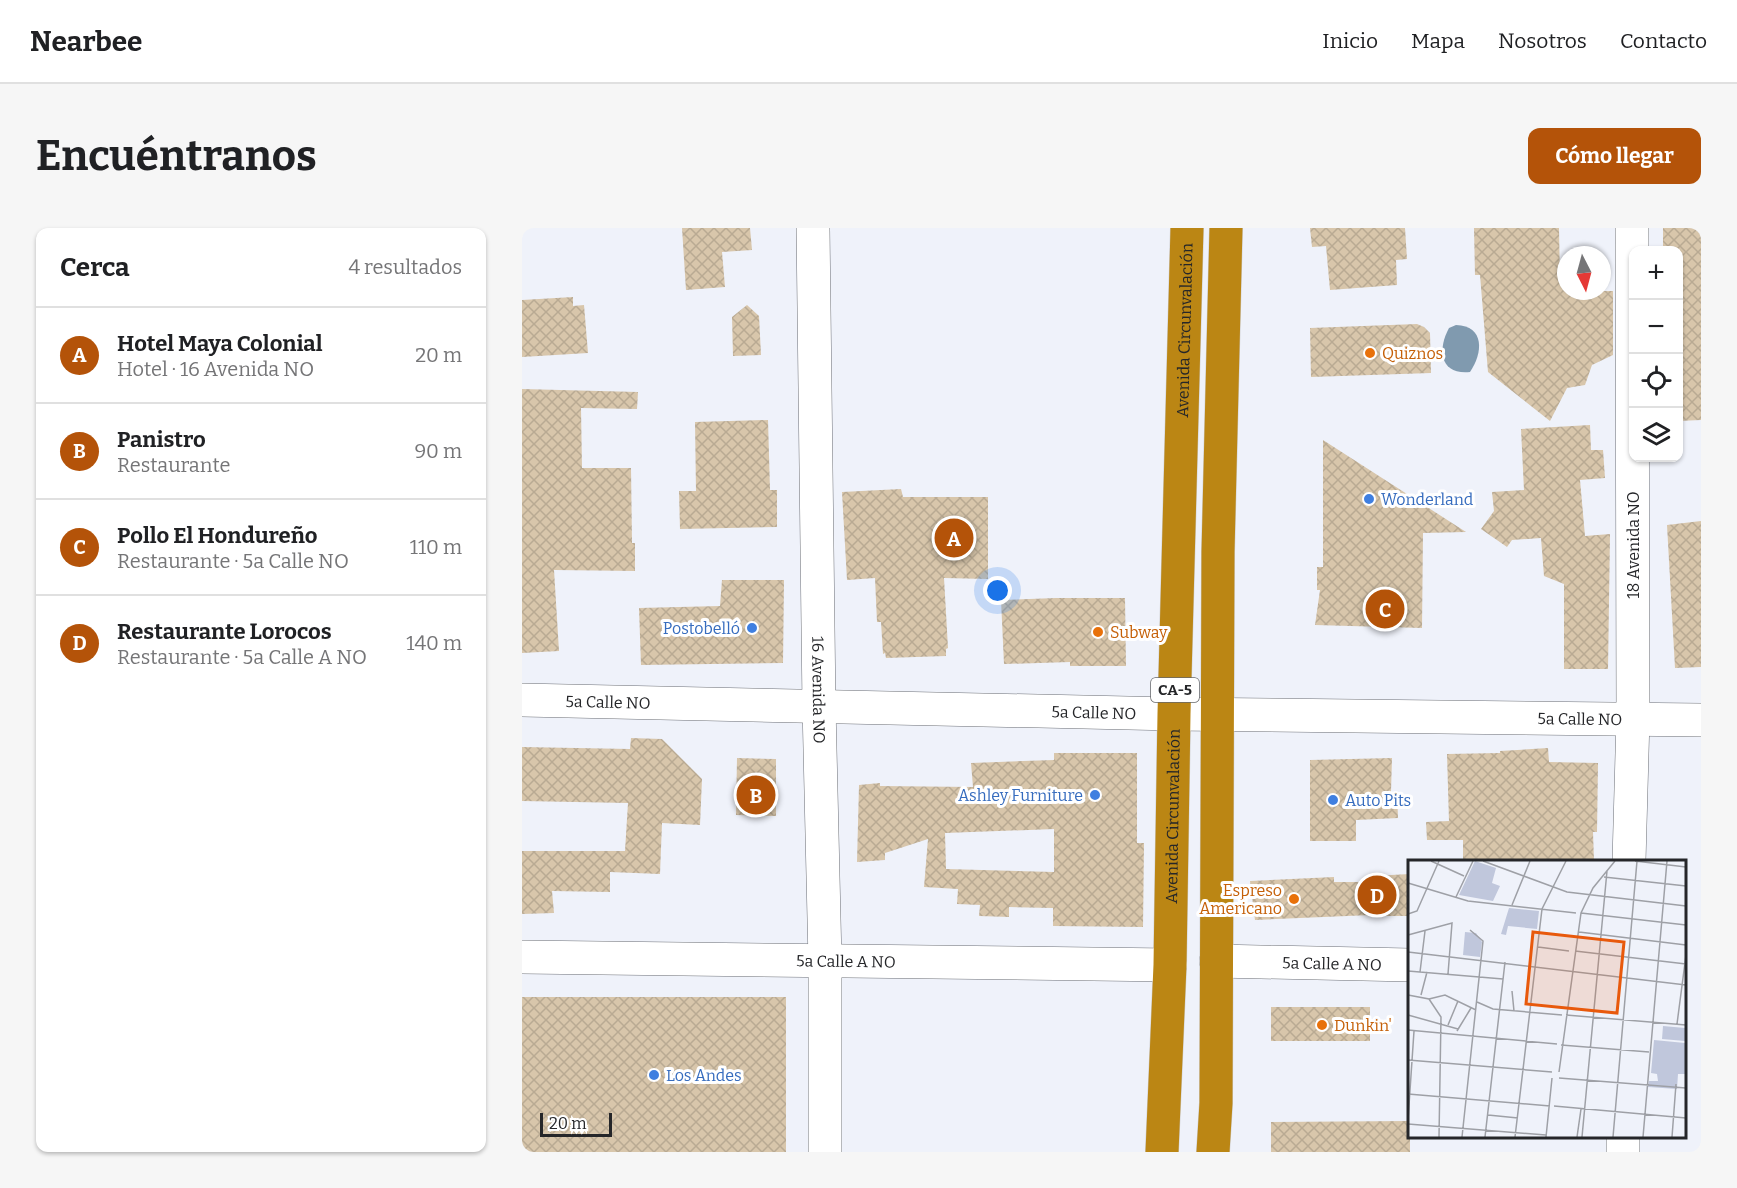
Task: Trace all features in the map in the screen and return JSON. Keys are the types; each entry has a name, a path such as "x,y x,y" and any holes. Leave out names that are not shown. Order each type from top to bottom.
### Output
{"highway":[{"name":"Avenida Circunvalación","path":"1162,1152 1170,965 1187,228"},
{"name":"CA-5","path":"1213,1152 1216,1102 1218,552 1226,228"}],"street":[{"name":"16 Avenida NO","path":"813,228 819,706 825,961 825,1152"},
{"name":"18 Avenida NO","path":"1629,860 1633,718 1632,228"},
{"name":"5a Calle NO","path":"522,700 1174,714 1701,720"},
{"name":"5a Calle A NO","path":"522,957 1170,965"},
{"name":"5a Calle A NO","path":"1216,961 1408,965"}],"water":[{"path":"1456,325 1472,330 1477,335 1479,349 1470,372 1452,369 1444,359 1442,352 1445,336 1449,328"}],"building":[{"path":"682,228 750,228 752,250 722,252 725,287 686,290"},
{"path":"1310,228 1405,228 1407,259 1396,260 1397,285 1330,290 1326,246 1312,247"},
{"path":"1474,228 1559,228 1557,300 1611,300 1611,291 1613,291 1613,355 1592,365 1585,385 1567,388 1550,421 1488,372 1480,275 1475,275"},
{"path":"1663,228 1701,228 1701,420 1683,421 1683,246 1663,246"},
{"path":"573,297 573,306 584,305 588,353 522,357 522,300"},
{"path":"747,305 759,316 761,355 733,356 732,317"},
{"name":"Quiznos","path":"1417,324 1430,333 1431,373 1311,377 1310,328"},
{"path":"522,389 638,392 637,409 581,408 582,468 631,468 632,543 635,543 635,571 554,570 559,651 522,653"},
{"path":"768,420 770,490 777,490 777,527 680,529 679,491 696,491 695,422"},
{"path":"1590,425 1591,450 1603,450 1605,478 1580,480 1585,536 1610,534 1608,669 1564,669 1564,584 1544,576 1541,538 1512,540 1507,547 1481,529 1494,511 1492,492 1524,490 1521,429"},
{"path":"1323,440 1466,532 1423,533 1422,628 1315,625 1320,590 1317,590 1317,567 1323,567"},
{"path":"901,489 903,497 988,497 988,579 944,578 948,648 946,656 886,658 885,653 883,654 881,622 877,622 875,578 847,580 842,492"},
{"path":"1701,521 1701,667 1675,668 1667,525"},
{"path":"722,580 784,580 783,663 641,665 639,608 720,606"},
{"path":"1125,598 1126,666 1070,666 1070,662 1004,664 1001,600"},
{"path":"631,738 662,739 702,779 700,825 662,823 660,874 610,872 610,892 552,891 554,913 522,914 522,851 625,851 628,803 522,801 522,747 630,749"},
{"path":"1548,748 1549,762 1598,763 1597,832 1593,832 1594,860 1463,860 1463,840 1427,840 1426,822 1449,821 1447,754 1500,753 1500,751"},
{"path":"1054,753 1137,753 1137,843 1144,843 1143,927 1053,926 1053,908 1009,907 1009,917 979,916 980,905 957,904 958,889 924,887 928,839 885,853 885,860 857,862 859,785 880,783 880,786 973,787 971,763 1054,760","holes":["1054,829 1054,872 946,869 945,833"]},
{"path":"737,758 776,759 776,816 736,815"},
{"name":"Auto Pits","path":"1392,758 1391,792 1397,792 1398,818 1356,820 1356,841 1310,841 1310,760"},
{"path":"1408,874 1408,916 1371,915 1255,920 1250,881 1334,877 1334,882 1372,882 1372,876"},
{"name":"Los Andes","path":"522,997 786,997 786,1152 522,1152"},
{"path":"1271,1007 1370,1007 1370,1041 1271,1041"},
{"path":"1408,1121 1410,1152 1271,1152 1271,1122"}],"place":[{"name":"Quiznos","path":"1370,353"},
{"name":"Wonderland","path":"1369,499"},
{"name":"Hotel Maya Colonial","path":"954,538"},
{"name":"Pollo El Hondureño","path":"1385,609"},
{"name":"Postobelló","path":"752,628"},
{"name":"Subway","path":"1098,632"},
{"name":"Panistro","path":"756,795"},
{"name":"Ashley Furniture","path":"1095,795"},
{"name":"Auto Pits","path":"1333,800"},
{"name":"Restaurante Lorocos","path":"1377,895"},
{"name":"Espreso Americano","path":"1294,899"},
{"name":"Dunkin'","path":"1322,1025"},
{"name":"Los Andes","path":"654,1075"}]}
